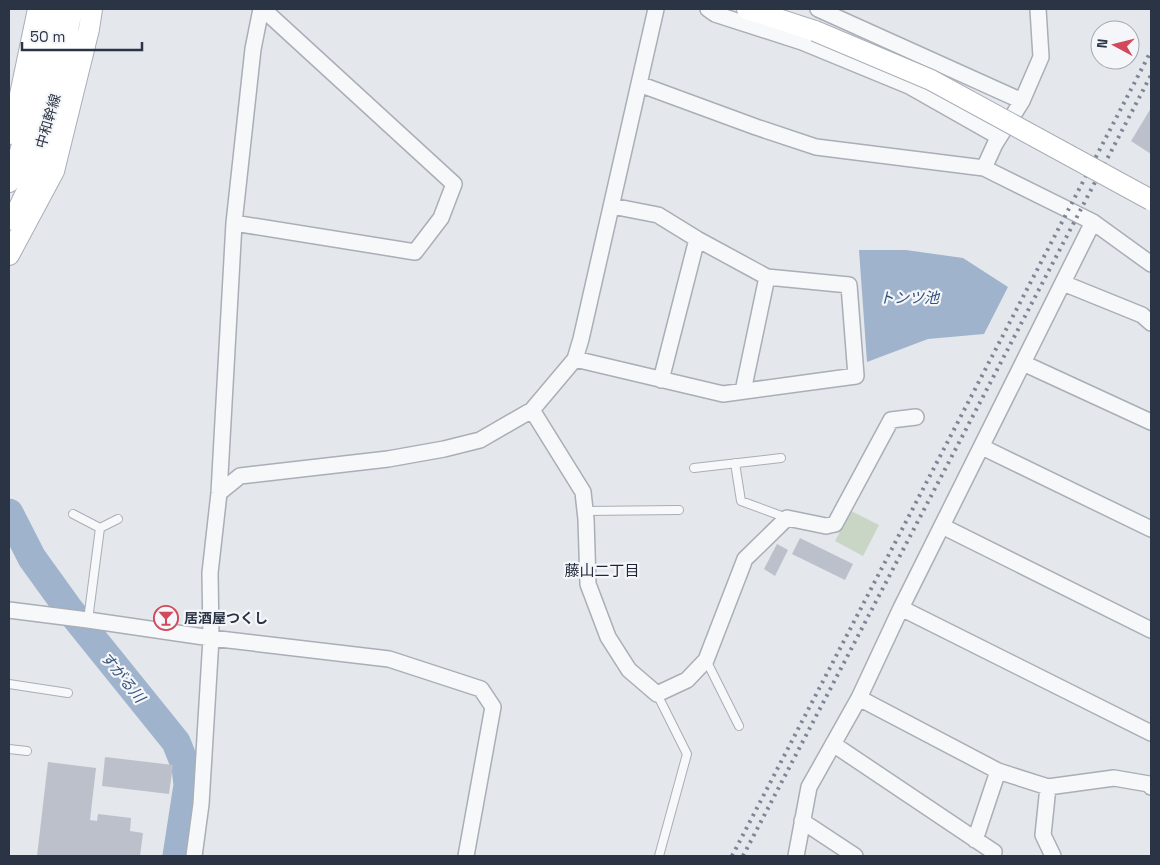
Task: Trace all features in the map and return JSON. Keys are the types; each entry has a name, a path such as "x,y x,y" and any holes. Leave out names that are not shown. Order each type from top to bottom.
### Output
{"main road":[{"path":"9,134 17,109 38,9"},
{"name":"中和幹線","path":"9,182 14,172 37,94 52,9"},
{"name":"中和幹線","path":"9,229 30,184 55,100 72,9"},
{"path":"9,255 54,171 89,29 92,9"},
{"path":"747,9 815,31 931,80 1151,200"}],"street":[{"path":"194,856 200,804 211,638 210,573 219,493 234,223 253,48 262,9 454,184 441,218 415,252 234,223"},
{"path":"219,493 240,476 388,459 444,449 480,440 532,410 575,359 612,206 656,9"},
{"path":"708,9 715,14 802,42 909,86 999,137"},
{"path":"818,9 1022,101"},
{"path":"984,168 999,137 1022,101 1041,57 1038,9"},
{"path":"639,84 816,147 984,168 1093,222 1151,264"},
{"path":"575,359 723,394 856,376 849,284 767,277 697,239 658,215 612,206"},
{"path":"796,856 809,787 859,698 901,608 1093,222"},
{"path":"661,380 697,239"},
{"path":"743,391 767,277"},
{"path":"1063,283 1142,316 1151,323"},
{"path":"1024,363 1151,422"},
{"path":"532,410 582,492 585,511 588,584 608,637 629,670 657,694 686,680 706,660 745,559 787,518 826,526 835,524 891,420 916,417"},
{"path":"982,447 1151,529"},
{"path":"942,526 1151,630"},
{"path":"901,608 1151,733"},
{"path":"9,610 64,616 211,638 388,659 481,689 493,707 466,856"},
{"path":"859,698 998,771 1048,787 1114,778 1150,783"},
{"path":"833,744 994,852 993,856"},
{"path":"975,840 998,771"},
{"path":"1048,787 1043,835 1053,856"},
{"path":"802,822 855,856"}],"lane":[{"path":"694,468 781,458"},
{"path":"735,463 741,501 787,518"},
{"path":"585,511 679,510"},
{"path":"73,514 100,528"},
{"path":"100,528 118,519"},
{"path":"88,620 100,528"},
{"path":"706,660 739,726"},
{"path":"9,684 68,693"},
{"path":"657,694 686,754 659,856"},
{"path":"9,749 27,751"}],"green space":[{"path":"851,511 879,525 863,556 835,541"}],"water":[{"name":"トンツ池","path":"859,250 906,250 963,258 1008,287 984,334 928,339 867,362"}],"building":[{"path":"1151,108 1151,154 1131,141"},
{"path":"800,538 853,564 845,580 792,554"},
{"path":"777,544 788,550 775,576 764,569"},
{"path":"105,757 173,765 169,794 102,786"},
{"path":"48,762 96,768 90,820 97,821 98,814 131,818 130,831 143,833 140,856 37,856"}],"waterway":[{"name":"すがる川","path":"9,513 32,558 68,608 176,742 186,767 188,785 177,856"}],"railway":[{"path":"732,856 1151,51"},
{"path":"743,856 1151,75"}],"place":[{"name":"居酒屋つくし","path":"166,618"}],"district":[{"name":"藤山二丁目","path":"602,570"}]}
